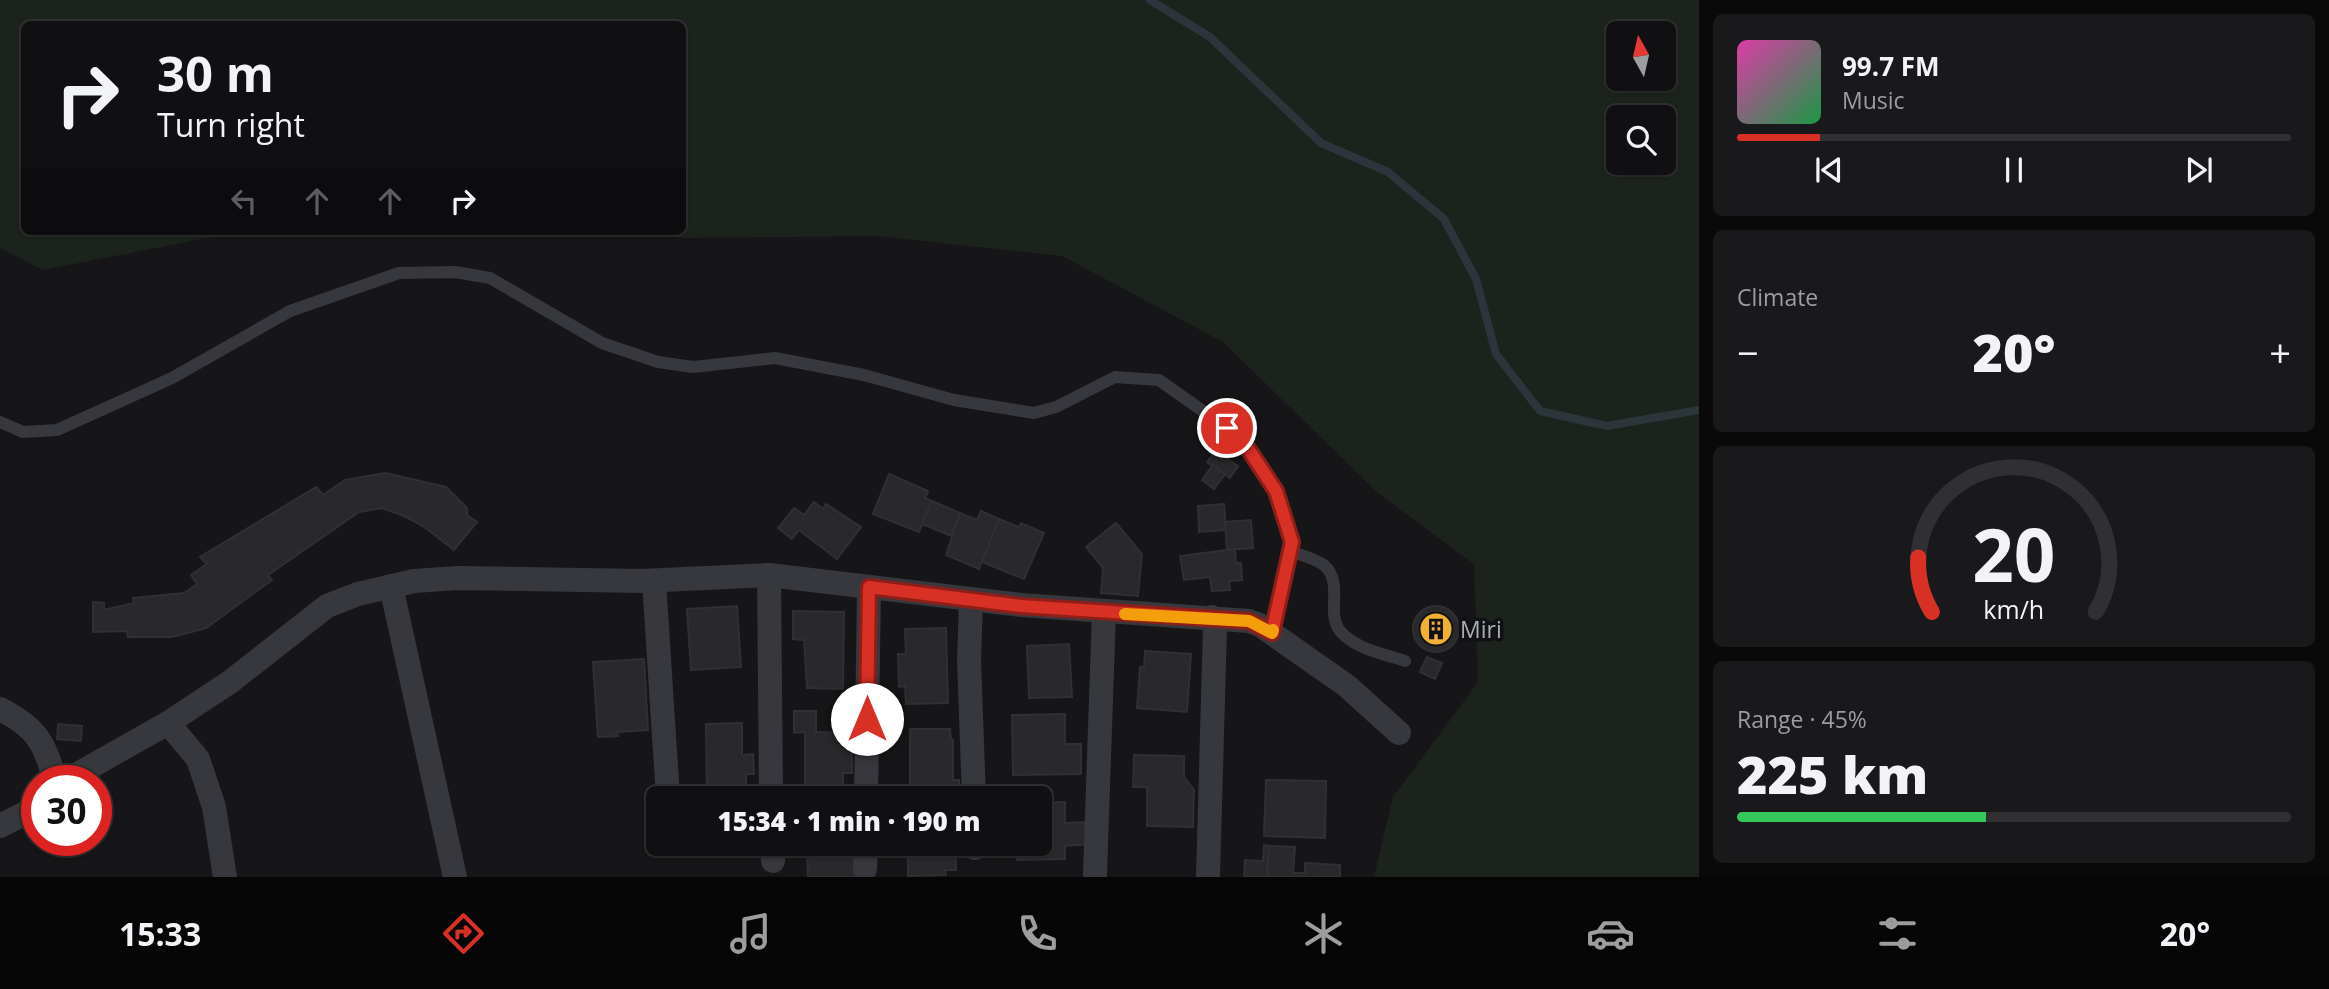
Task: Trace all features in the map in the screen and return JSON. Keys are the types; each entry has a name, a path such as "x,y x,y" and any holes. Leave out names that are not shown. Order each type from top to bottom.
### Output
{"street":[{"path":"94,765 168,723 230,682 317,612 358,594 391,586 458,578 654,581 769,575 971,600 1249,621 1272,633 1347,686 1399,733"},
{"path":"769,575 771,786"},
{"path":"654,581 667,786"},
{"path":"391,586 455,877"},
{"path":"866,786 869,587"},
{"path":"971,600 969,660 974,786"},
{"path":"1095,874 1104,612"},
{"path":"1208,877 1215,627 1212,617"},
{"path":"0,709 22,722 45,746 51,765"},
{"path":"168,723 198,759 214,807 225,877"},
{"path":"0,826 21,815"},
{"path":"865,869 866,856"}],"lane":[{"path":"0,422 23,432 57,430 172,378 290,311 399,273 455,272 490,278 602,343 670,364 704,367 775,358 864,375 954,400 1034,413 1056,407 1115,377 1159,380 1241,438 1276,491 1292,542 1272,633"},
{"path":"1290,551 1324,565 1331,575 1335,584 1335,617 1342,634 1362,646 1405,661"}],"shaded area":[{"path":"0,0 1699,0 1699,877 1374,877 1393,797 1478,682 1474,564 1379,494 1223,342 1062,256 877,236 681,238 668,235 686,235 686,21 21,21 21,235 222,235 43,270 0,248"}],"building":[{"path":"1215,451 1238,466 1230,478 1207,462"},
{"path":"1213,465 1225,474 1214,489 1202,480"},
{"path":"385,473 446,487 467,508 467,515 477,522 454,550 423,526 404,516 382,508 359,512 268,575 272,580 206,628 172,637 128,637 127,631 93,632 93,602 104,603 104,610 134,603 133,598 184,593 197,584 191,575 207,564 200,557 316,487 323,495 345,480"},
{"path":"889,474 928,491 925,498 932,501 919,532 873,514"},
{"path":"932,501 960,513 951,536 922,524"},
{"path":"814,502 823,509 826,504 861,527 837,559 799,530 792,539 778,528 794,508 804,515"},
{"path":"1224,504 1226,530 1199,532 1198,506"},
{"path":"981,511 999,519 979,569 946,555 960,513 977,520"},
{"path":"999,519 1019,527 1021,523 1044,533 1024,579 982,562"},
{"path":"1251,520 1253,548 1227,550 1225,522"},
{"path":"1116,523 1142,554 1138,596 1101,593 1103,568 1086,547"},
{"path":"1235,549 1236,563 1241,563 1242,580 1229,581 1230,590 1212,591 1210,577 1184,580 1180,556"},
{"path":"737,606 741,667 691,670 687,609"},
{"name":"Miri","path":"1436,606 1453,612 1459,629 1453,646 1436,652 1419,646 1413,629 1419,612"},
{"path":"793,611 844,612 843,689 807,688 804,640 793,639"},
{"path":"946,628 948,703 906,704 905,686 899,687 898,654 906,654 905,629"},
{"path":"1069,644 1072,697 1029,698 1027,646"},
{"path":"1145,651 1191,654 1187,712 1137,708 1140,667 1144,667"},
{"path":"1427,657 1442,663 1435,679 1420,672"},
{"path":"644,659 648,730 617,732 618,736 598,737 593,662"},
{"path":"794,711 816,711 816,732 852,733 852,773 843,773 843,786 805,786 805,732 794,733"},
{"path":"1065,714 1065,744 1081,744 1081,774 1013,775 1012,715"},
{"path":"742,723 742,755 753,754 754,774 746,774 746,786 707,786 706,724"},
{"path":"58,724 82,726 81,741 57,739"},
{"path":"910,729 950,729 953,740 953,780 959,780 959,786 910,786"},
{"path":"1134,755 1184,756 1184,777 1194,790 1193,827 1147,826 1147,787 1133,787"},
{"path":"1266,780 1326,781 1325,838 1264,836"},
{"path":"1065,802 1065,823 1088,822 1089,844 1065,846 1065,859 1017,860 1017,856 1052,856 1052,803"},
{"path":"1264,845 1269,846 1267,877 1244,877 1245,860 1263,861"},
{"path":"1269,846 1295,847 1293,873 1305,873 1305,863 1340,865 1340,877 1267,877"},
{"path":"807,856 858,856 859,877 808,877"},
{"path":"908,856 955,856 956,870 945,870 946,875 908,876"}],"waterway":[{"path":"1150,0 1210,37 1321,143 1388,172 1444,219 1476,279 1496,354 1540,411 1607,426 1699,410"}],"slow traffic":[{"path":"1125,614 1212,617 1249,621 1272,633 1273,630"}],"place":[{"name":"Miri","path":"1436,629"}],"route":[{"path":"867,719 869,587 1021,606 1249,621 1272,633 1292,542 1276,491 1241,438 1227,428"}]}
